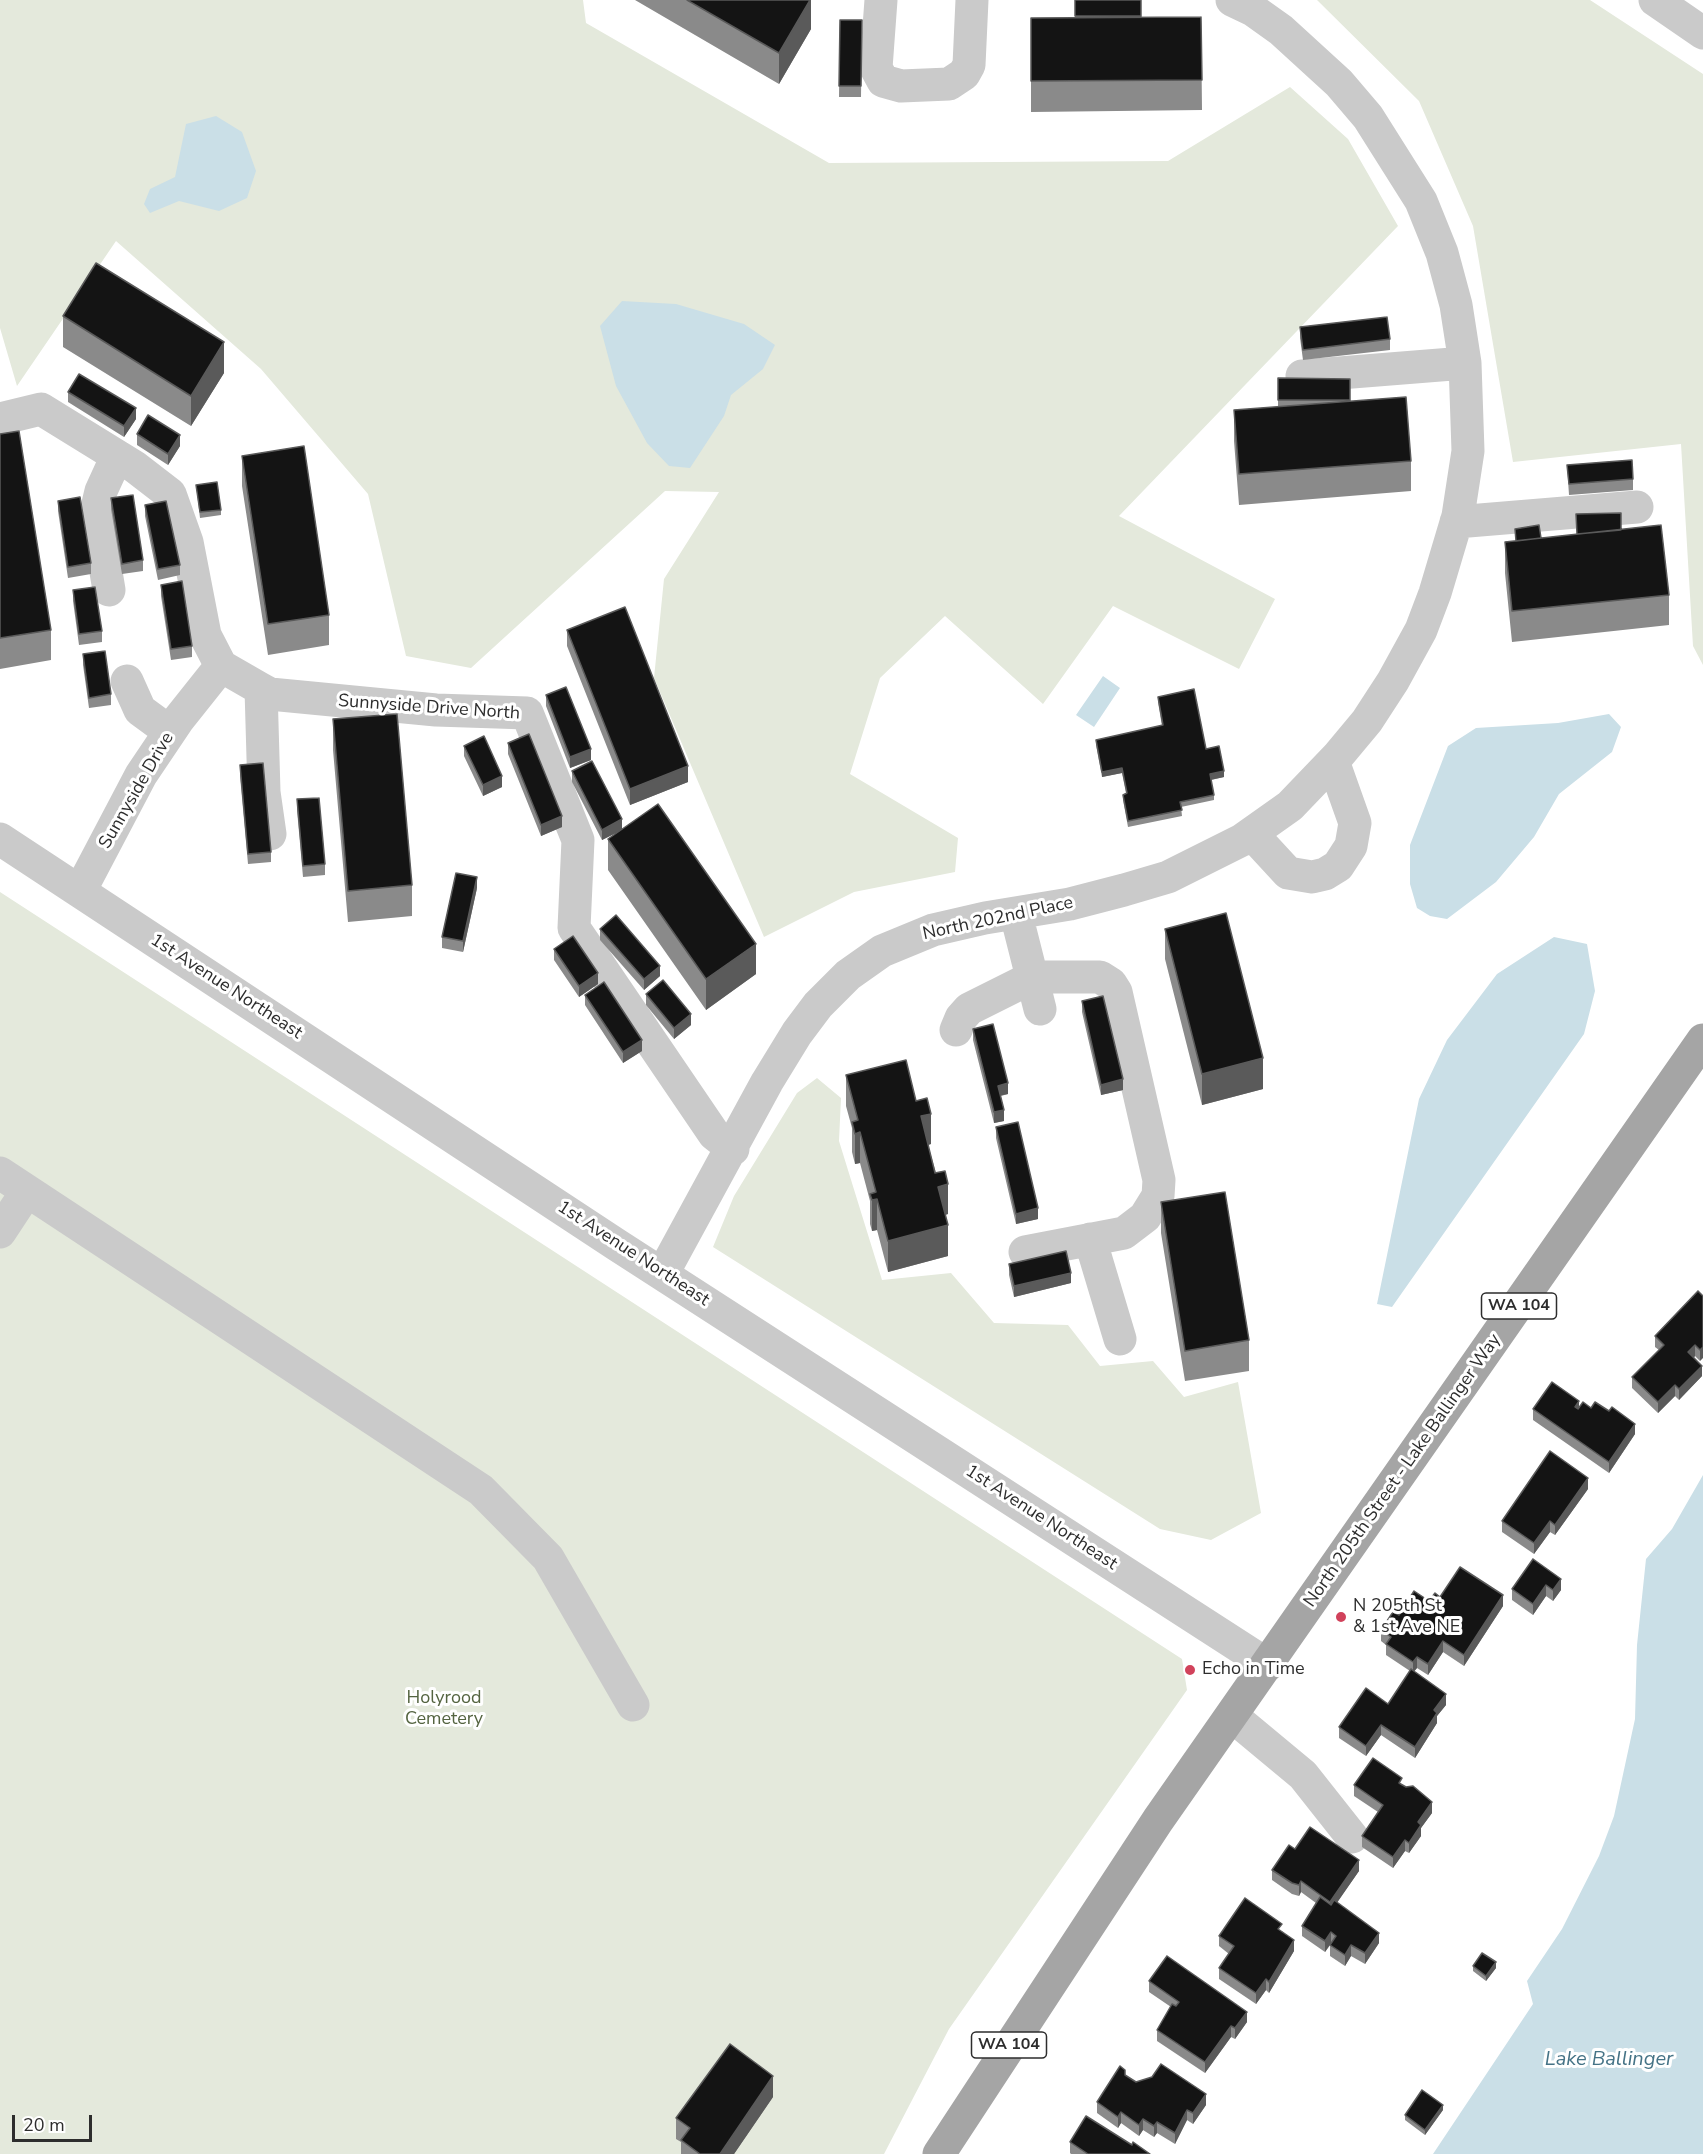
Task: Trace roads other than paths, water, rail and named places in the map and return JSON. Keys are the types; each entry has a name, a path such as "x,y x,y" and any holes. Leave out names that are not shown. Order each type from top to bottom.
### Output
{"main road":[{"name":"North 205th Street - Lake Ballinger Way","path":"1268,1665 1703,1040"},
{"name":"WA 104","path":"939,2154 1158,1820 1268,1665"}],"street":[{"path":"880,0 876,68 883,81 902,86 949,84 964,74 969,65 972,0"},
{"name":"North 202nd Place","path":"663,1273 733,1149 767,1082 797,1033 818,1005 848,975 882,951 933,930 1070,904 1168,877 1252,834 1290,806 1367,721 1393,681 1421,630 1435,593 1456,522 1468,451 1465,363 1456,305 1442,253 1421,201 1394,154 1368,117 1309,54 1263,17 1232,0"},
{"path":"1655,0 1703,33"},
{"path":"1302,376 1465,363"},
{"path":"0,419 41,409 117,456 170,494 187,542 205,635 221,666"},
{"path":"109,590 96,512 101,491 117,456"},
{"path":"1456,522 1637,507"},
{"name":"Sunnyside Drive North","path":"221,666 270,694 436,710 527,713 578,840 574,928 714,1134 733,1149"},
{"name":"Sunnyside Drive","path":"80,891 141,775 170,732 221,666"},
{"path":"127,681 140,710 170,732"},
{"path":"261,689 264,792 270,834"},
{"path":"1252,834 1288,873 1312,877 1325,874 1338,866 1352,846 1354,823 1333,761"},
{"name":"1st Avenue Northeast","path":"0,839 1268,1665"},
{"path":"1016,914 1040,1009"},
{"path":"956,1030 961,1017 969,1009 1033,977 1100,977 1111,984 1116,992 1157,1169 1158,1196 1145,1217 1124,1233 1025,1252"},
{"path":"0,1173 481,1490 548,1558 633,1705"},
{"path":"0,1232 27,1191"},
{"path":"1090,1239 1120,1339"},
{"path":"1232,1716 1303,1775 1352,1837"}],"water":[{"path":"216,116 242,132 256,171 247,198 219,211 179,201 150,213 144,204 150,189 175,177 186,124"},
{"path":"622,301 676,304 744,324 775,345 763,369 731,395 724,416 690,468 669,466 647,443 616,386 600,326"},
{"path":"1103,676 1120,688 1094,727 1076,715"},
{"path":"1609,714 1621,727 1612,752 1559,794 1534,837 1496,882 1447,919 1430,916 1417,908 1410,884 1410,845 1448,746 1476,728 1558,723"},
{"path":"1554,937 1587,944 1595,991 1584,1034 1392,1307 1377,1304 1419,1099 1447,1040 1497,974"},
{"name":"Lake Ballinger","path":"1703,1475 1703,2154 1433,2154 1533,2004 1527,1981 1562,1929 1599,1856 1614,1816 1635,1719 1637,1645 1646,1559 1672,1529"}],"place":[{"name":"N 205th St & 1st Ave NE","path":"1341,1617"},
{"name":"Echo in Time","path":"1190,1670"}],"park label":[{"name":"Holyrood Cemetery","path":"444,1709"}]}
